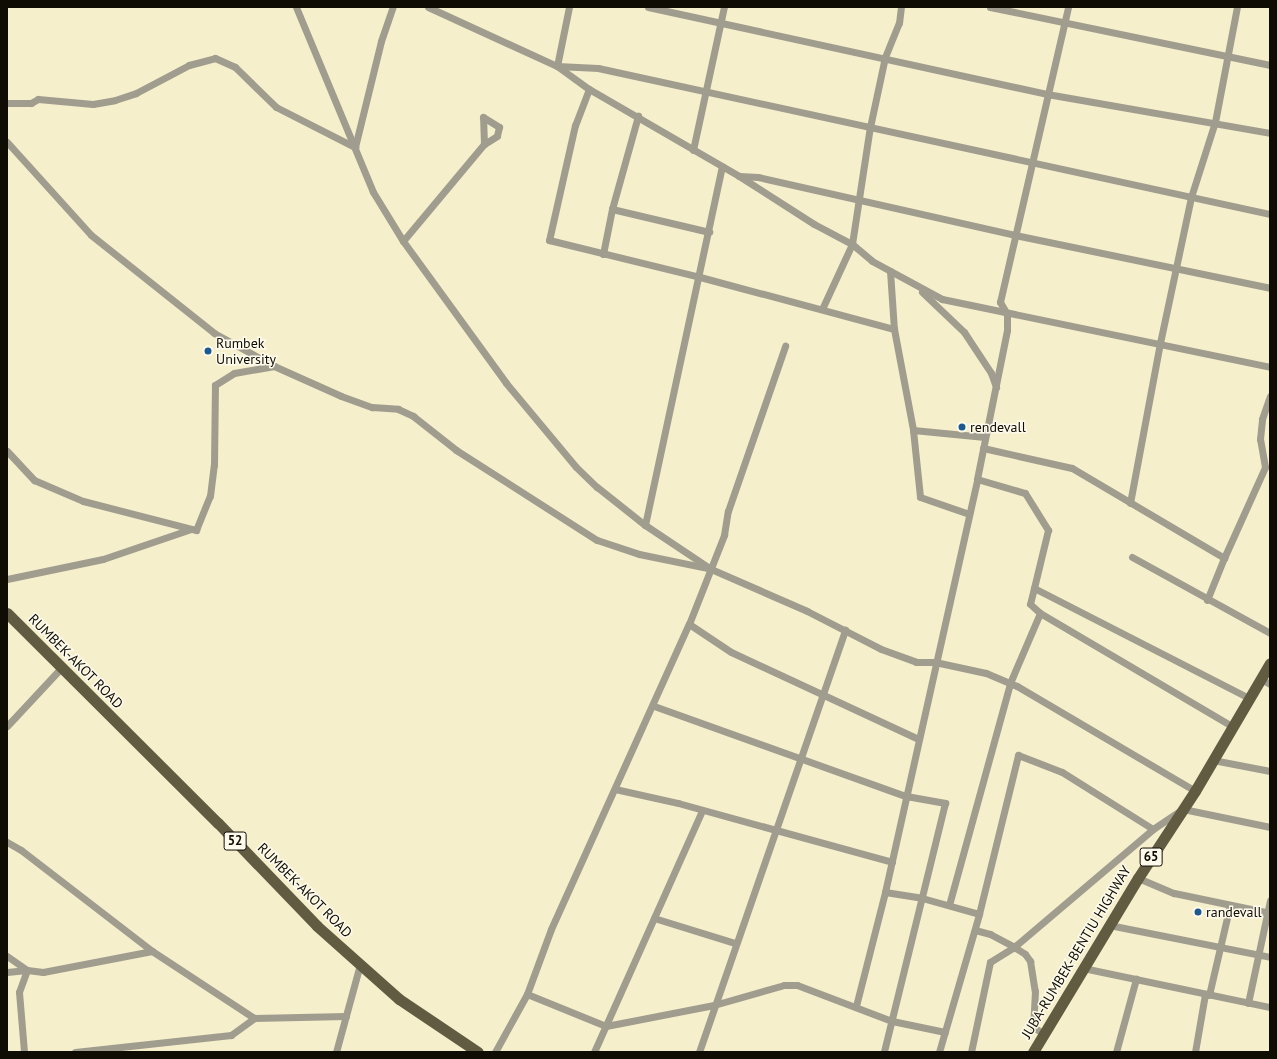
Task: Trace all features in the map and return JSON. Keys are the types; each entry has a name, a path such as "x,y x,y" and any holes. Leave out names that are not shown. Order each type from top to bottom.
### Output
{"main road":[{"name":"RUMBEK-AKOT ROAD","path":"7,613 212,817 317,926 399,999 474,1051"},
{"name":"JUBA-RUMBEK-BENTIU HIGHWAY","path":"1036,1051 1044,1034 1109,925 1195,791 1249,698 1265,681 1270,663"}],"street":[{"path":"296,7 373,192 403,241 488,361 576,467 645,525 711,568 845,630 881,649 916,662 935,662 986,673 1010,683 1195,791"},
{"path":"355,147 381,42 393,7"},
{"path":"428,7 557,66 589,89 638,116 739,176 814,224 852,244 872,261 942,299 1007,314 1160,343 1270,367"},
{"path":"557,66 569,7"},
{"path":"648,7 720,21 1047,94 1215,122 1270,134"},
{"path":"693,150 724,7"},
{"path":"822,309 852,244 870,127 885,57 899,23 901,7"},
{"path":"990,7 1270,66"},
{"path":"856,1006 892,862 935,662 977,480 1007,330 1007,314 1000,302 1063,23 1068,7"},
{"path":"1130,502 1160,343 1191,197 1215,122 1237,7"},
{"path":"7,103 31,102 38,99 93,104 115,100 142,90 189,65 215,58 235,67 276,108 355,147"},
{"path":"557,66 598,68 1270,214"},
{"path":"589,89 575,125 549,240 700,276 894,329"},
{"path":"603,254 612,209 638,116"},
{"path":"7,142 54,196 114,256 214,333 274,366 341,396 372,407 398,409 413,416 456,450 597,540 639,554 711,568"},
{"path":"403,241 484,144"},
{"path":"645,525 700,276 722,166"},
{"path":"739,176 758,177 1015,235 1176,267 1270,288"},
{"path":"612,209 709,232"},
{"path":"890,271 894,329 913,430 920,497 968,514"},
{"path":"918,287 964,332 991,373 996,387"},
{"path":"495,1052 527,994 551,929 654,706 689,624 711,568 741,471 784,346"},
{"path":"7,451 34,480 83,501 196,530 210,496 214,465 215,386 234,373 274,366"},
{"path":"1206,600 1265,467 1260,439 1262,419 1270,396"},
{"path":"913,430 985,437"},
{"path":"983,448 1072,468 1224,558"},
{"path":"977,480 1025,494 1048,530 1030,604 1040,613 1232,726"},
{"path":"7,579 104,559 191,529"},
{"path":"1132,557 1206,600 1270,633"},
{"path":"1034,588 1249,698"},
{"path":"949,905 1010,683 1040,613"},
{"path":"689,624 731,652 918,739"},
{"path":"699,1052 735,943 845,630"},
{"path":"7,726 62,667"},
{"path":"654,706 906,796 945,803 884,1052"},
{"path":"939,1052 980,914 1018,755 1062,772 1153,829"},
{"path":"1213,760 1270,771"},
{"path":"615,789 702,810 774,831 892,862"},
{"path":"971,1052 990,962 1014,947 1153,829 1183,809 1270,827"},
{"path":"594,1052 702,810"},
{"path":"7,842 21,850 152,951 254,1018 346,1016"},
{"path":"1138,878 1174,893 1269,913"},
{"path":"885,892 922,898 980,914"},
{"path":"1248,1003 1258,954 1269,913 1270,900"},
{"path":"1195,1052 1207,994 1230,905"},
{"path":"654,918 735,943"},
{"path":"1109,925 1270,957"},
{"path":"975,930 990,934 1014,947 1025,954 1030,961 1035,991 1033,1027 1034,1030 1044,1034"},
{"path":"7,972 27,970 43,972 152,951"},
{"path":"7,956 27,970"},
{"path":"336,1052 360,964"},
{"path":"1084,968 1270,1007"},
{"path":"24,1052 19,992 27,970"},
{"path":"1116,1052 1136,979"},
{"path":"527,994 606,1026 714,1005 784,985 812,989 892,1021 945,1032"},
{"path":"76,1052 231,1035 254,1018"}],"place":[{"name":"Rumbek University","path":"208,351"},
{"name":"rendevall","path":"962,427"},
{"name":"randevall","path":"1198,912"}]}
